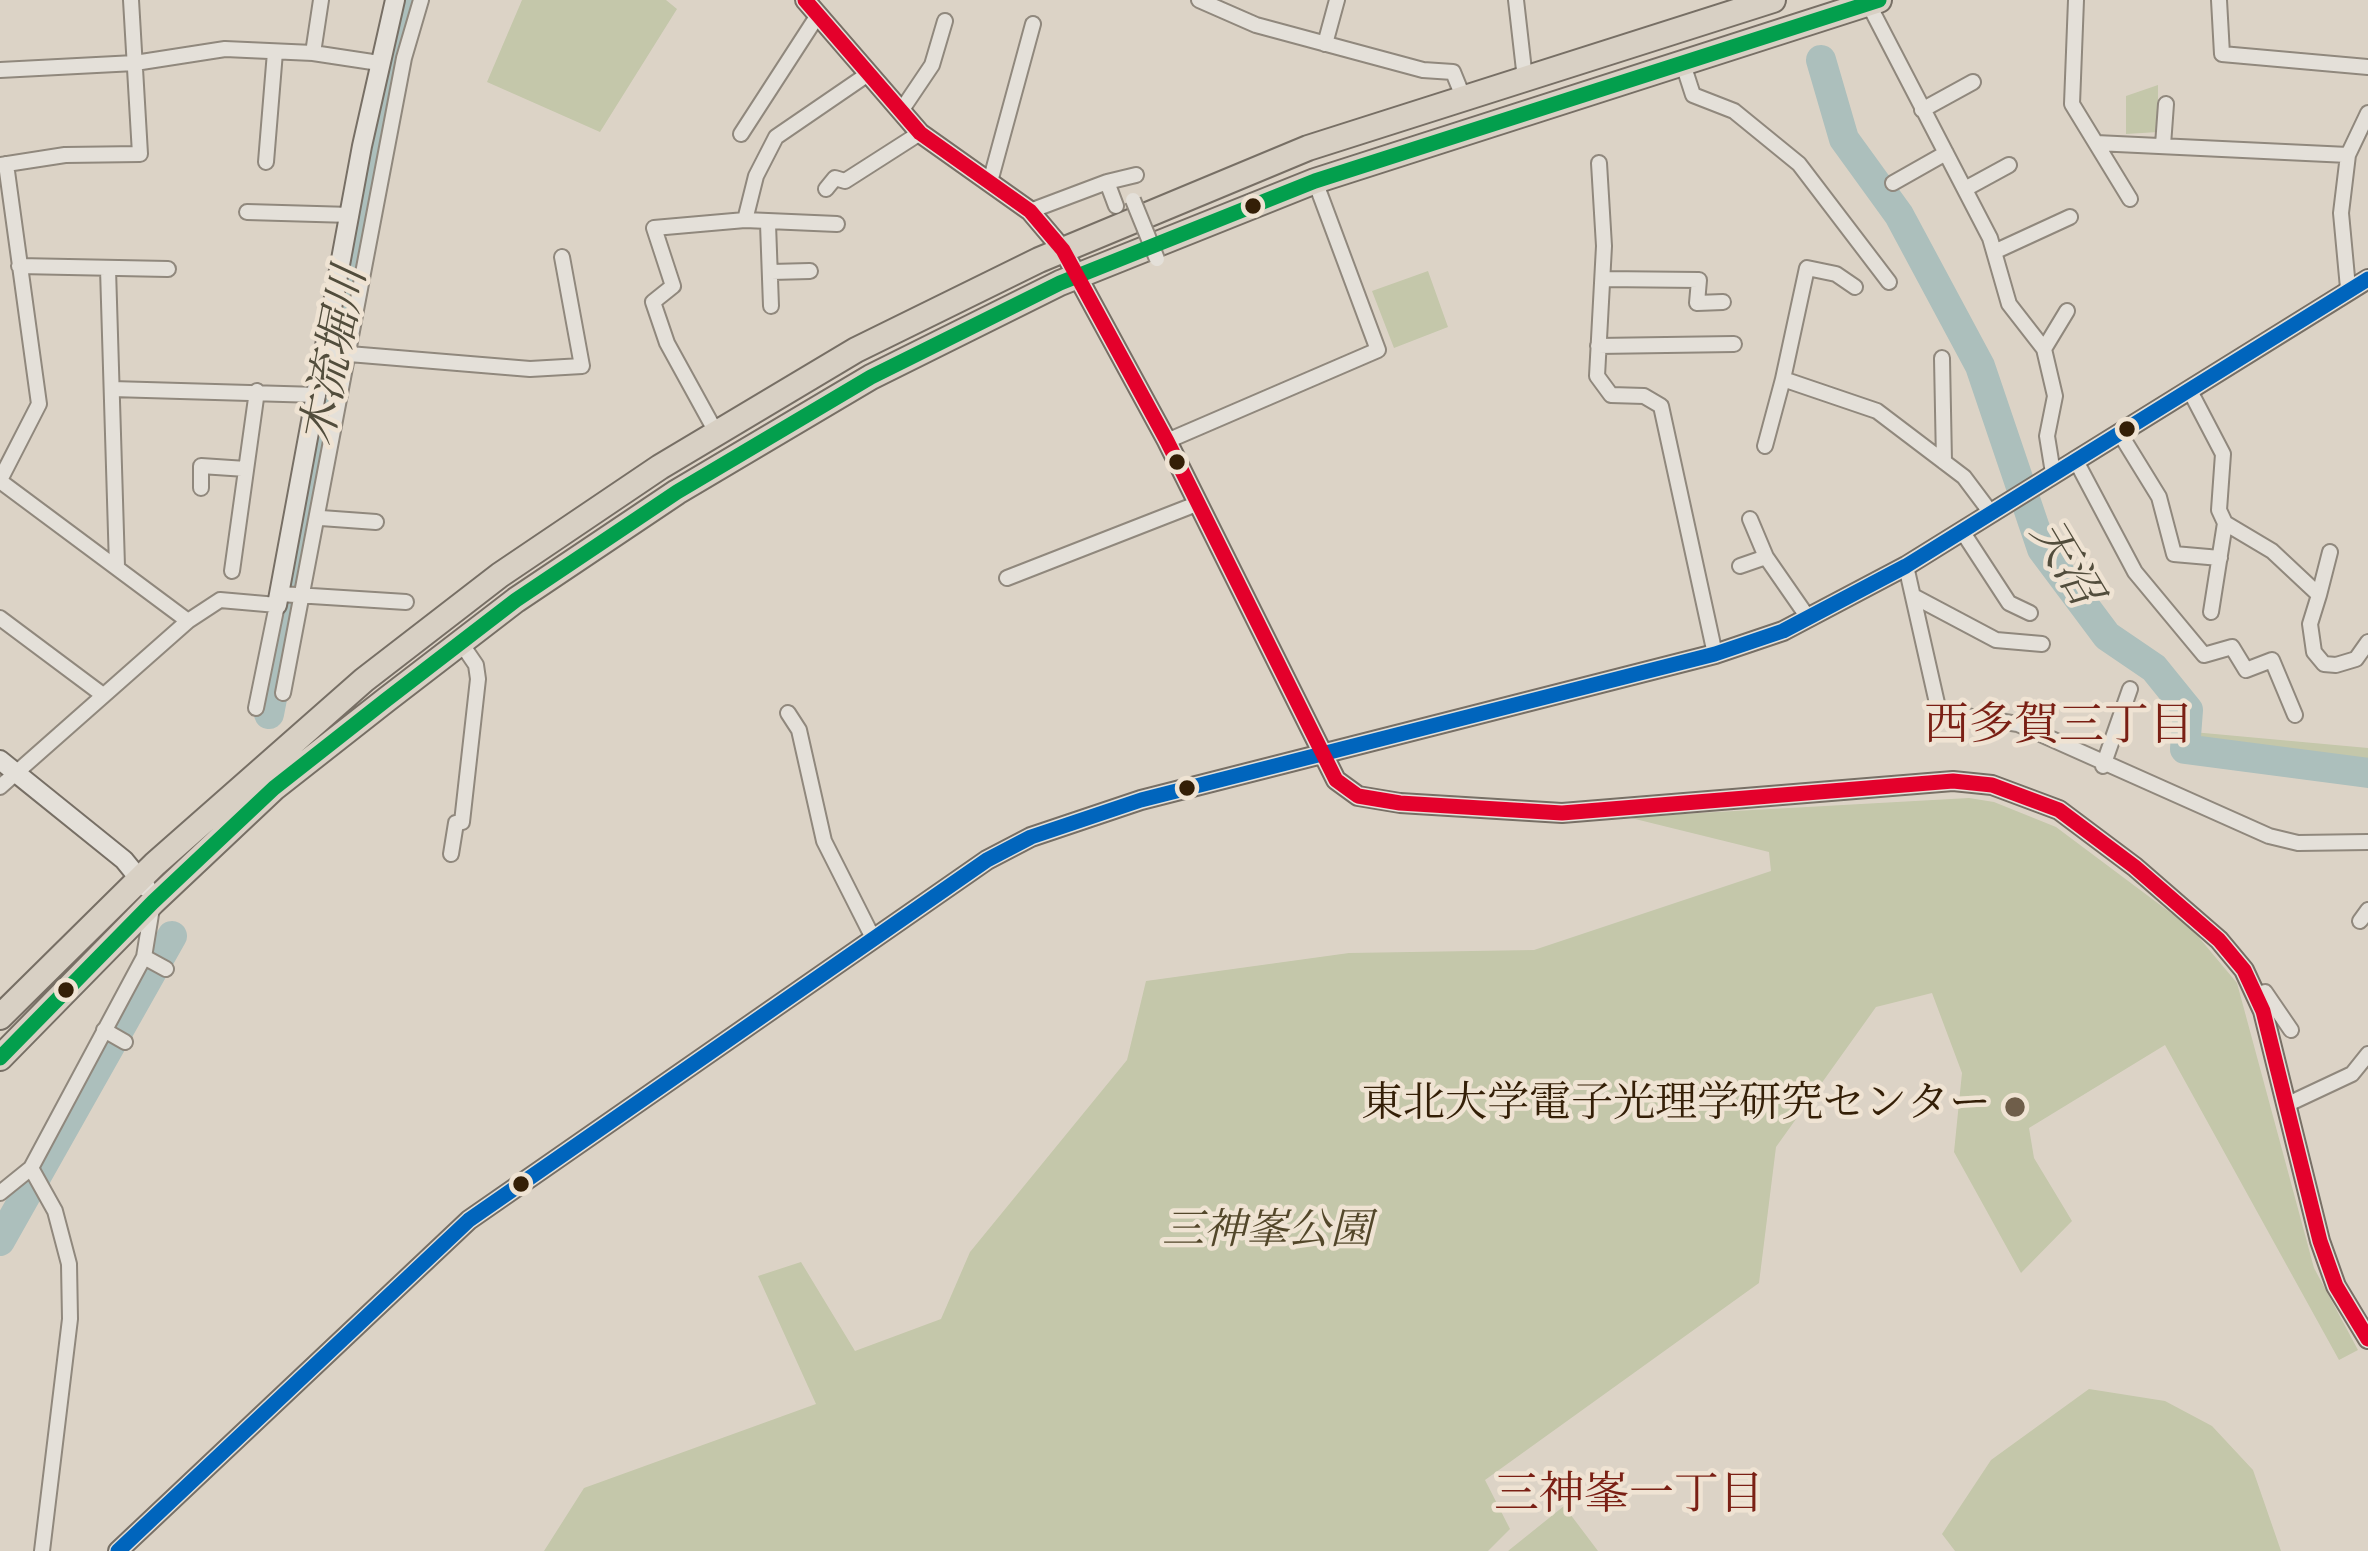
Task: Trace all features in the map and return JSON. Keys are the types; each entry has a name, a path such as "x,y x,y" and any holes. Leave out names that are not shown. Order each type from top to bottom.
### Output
{"highway":[{"path":"0,1017 259,768 466,601 660,467 856,350 1063,250 1123,210 1773,0"},
{"path":"0,1058 153,902 274,788 460,643 677,492 872,377 1077,277 1315,182 1874,2"}],"street":[{"path":"131,0 140,154 65,155 3,164 39,404 0,480 188,621"},
{"path":"313,53 321,0"},
{"path":"256,708 321,518 351,215 372,148 379,63 394,0"},
{"path":"283,693 290,598 318,395 338,354 421,0"},
{"path":"1199,0 1250,23 1324,44 1423,70 1453,72 1464,99"},
{"path":"1324,44 1337,0"},
{"path":"1516,0 1525,79"},
{"path":"2076,0 2072,104 2130,199"},
{"path":"2219,0 2222,54 2368,67"},
{"path":"1874,2 1994,252 2009,304 2044,350 2054,396 2047,436 2054,473"},
{"path":"741,134 812,8 920,134 1030,211 1063,250 1167,441 1336,780 1358,796 1562,813 1916,782 1993,784 2059,810 2135,867 2219,940 2256,994 2320,1240 2336,1286 2368,1339"},
{"path":"901,111 932,65 944,21"},
{"path":"990,182 1033,24"},
{"path":"0,70 135,64 226,50 313,53 379,63"},
{"path":"266,162 275,52"},
{"path":"1682,62 1693,95 1734,111 1799,164 1889,282"},
{"path":"746,220 756,176 776,136 868,74"},
{"path":"1922,110 1973,82"},
{"path":"2163,145 2166,104"},
{"path":"2348,288 2341,213 2348,155 2368,113"},
{"path":"826,189 835,178 845,181 920,134"},
{"path":"2096,143 2348,155"},
{"path":"1893,183 1946,153"},
{"path":"1599,163 1602,389 1644,397 1661,406 1715,655"},
{"path":"1965,189 2009,165"},
{"path":"1030,211 1136,175"},
{"path":"1107,182 1157,259"},
{"path":"1167,441 1378,350 1315,182"},
{"path":"247,212 351,215"},
{"path":"1994,252 2070,217"},
{"path":"717,434 668,343 653,302 673,286 654,228 746,220 837,224"},
{"path":"768,224 771,306"},
{"path":"338,354 530,369 582,366 562,257"},
{"path":"19,266 168,268"},
{"path":"1765,446 1807,268 1835,274 1856,287"},
{"path":"108,269 117,566"},
{"path":"770,272 810,271"},
{"path":"1603,279 1699,280 1697,303 1723,302"},
{"path":"118,1551 469,1220 872,936 1031,837 1141,800 1715,655 1809,619 1906,566 2368,279"},
{"path":"2044,350 2067,311"},
{"path":"1598,346 1734,344"},
{"path":"1942,358 1945,462"},
{"path":"1783,379 1876,411 1964,477 1991,513"},
{"path":"112,389 318,395"},
{"path":"2189,389 2223,454 2219,510 2225,523 2211,612"},
{"path":"232,571 257,391"},
{"path":"2119,431 2159,497 2174,554 2220,558"},
{"path":"2075,459 2135,572 2204,655 2232,647 2246,670 2272,660 2295,715"},
{"path":"201,488 201,466 246,469"},
{"path":"1007,578 1199,503"},
{"path":"321,518 376,523"},
{"path":"1750,519 1766,557 1809,619"},
{"path":"2225,523 2272,551 2319,595"},
{"path":"1962,531 2009,603 2030,613"},
{"path":"2330,552 2310,637 2324,664 2356,659 2368,642"},
{"path":"1740,566 1766,557"},
{"path":"1906,566 1939,712 2018,724 2103,766 2183,794 2269,836 2298,843 2368,842"},
{"path":"1915,597 1996,640 2042,644"},
{"path":"0,788 8,766 220,600 406,602"},
{"path":"0,618 103,695"},
{"path":"451,854 456,823 462,822 478,680 476,664 460,643"},
{"path":"2103,766 2130,689"},
{"path":"788,713 800,730 824,841 872,936"},
{"path":"0,1193 32,1171 154,962 153,902 141,877 8,766"},
{"path":"2256,994 2265,992 2290,1030"},
{"path":"2286,1106 2352,1074 2368,1054"},
{"path":"32,1171 62,1231 70,1319 42,1551"}],"green space":[{"path":"522,0 666,0 677,9 600,132 487,82"},
{"path":"2158,85 2158,132 2126,134 2126,96"},
{"path":"1428,271 1448,327 1394,348 1372,291"},
{"path":"2193,732 2368,748 2368,768 2191,745"},
{"name":"三神峯公園","path":"1969,798 1994,802 2056,827 2191,928 2237,983 2314,1268 2358,1350 2339,1360 2165,1045 2029,1128 2034,1158 2072,1221 2021,1273 1954,1152 1962,1073 1932,993 1876,1007 1776,1147 1759,1283 1485,1480 1510,1529 1488,1551 544,1551 584,1488 816,1404 758,1276 801,1262 855,1351 941,1319 970,1252 1127,1060 1146,981 1349,953 1534,950 1771,871 1769,852 1627,817"},
{"path":"2089,1389 2165,1401 2212,1426 2253,1470 2281,1551 1955,1551 1942,1534 1991,1460"},
{"path":"1564,1506 1598,1551 1508,1551"}],"waterway":[{"name":"木流堀川","path":"269,714 408,0"},
{"name":"天沼","path":"1821,60 1844,139 1899,215 1980,366 2042,549 2107,636 2154,668 2188,710 2185,749 2368,773"},
{"name":"木流堀川","path":"0,1241 172,936"}],"transit line":[{"path":"805,0 920,133 1030,211 1063,250 1167,441 1336,780 1358,796 1400,803 1562,813 1953,781 1992,785 2059,810 2135,867 2219,940 2244,970 2263,1011 2320,1241 2336,1286 2368,1339"},
{"path":"0,1058 153,902 274,788 386,700 516,600 677,492 871,377 1060,283 1315,181 1879,0"},
{"path":"118,1551 469,1220 987,860 1031,837 1141,800 1715,654 1783,631 1906,566 2368,279"}],"place":[{"name":"東北大学電子光理学研究センター","path":"2015,1107"}],"district":[{"name":"西多賀三丁目","path":"2059,729"},
{"name":"三神峯一丁目","path":"1629,1498"}]}
